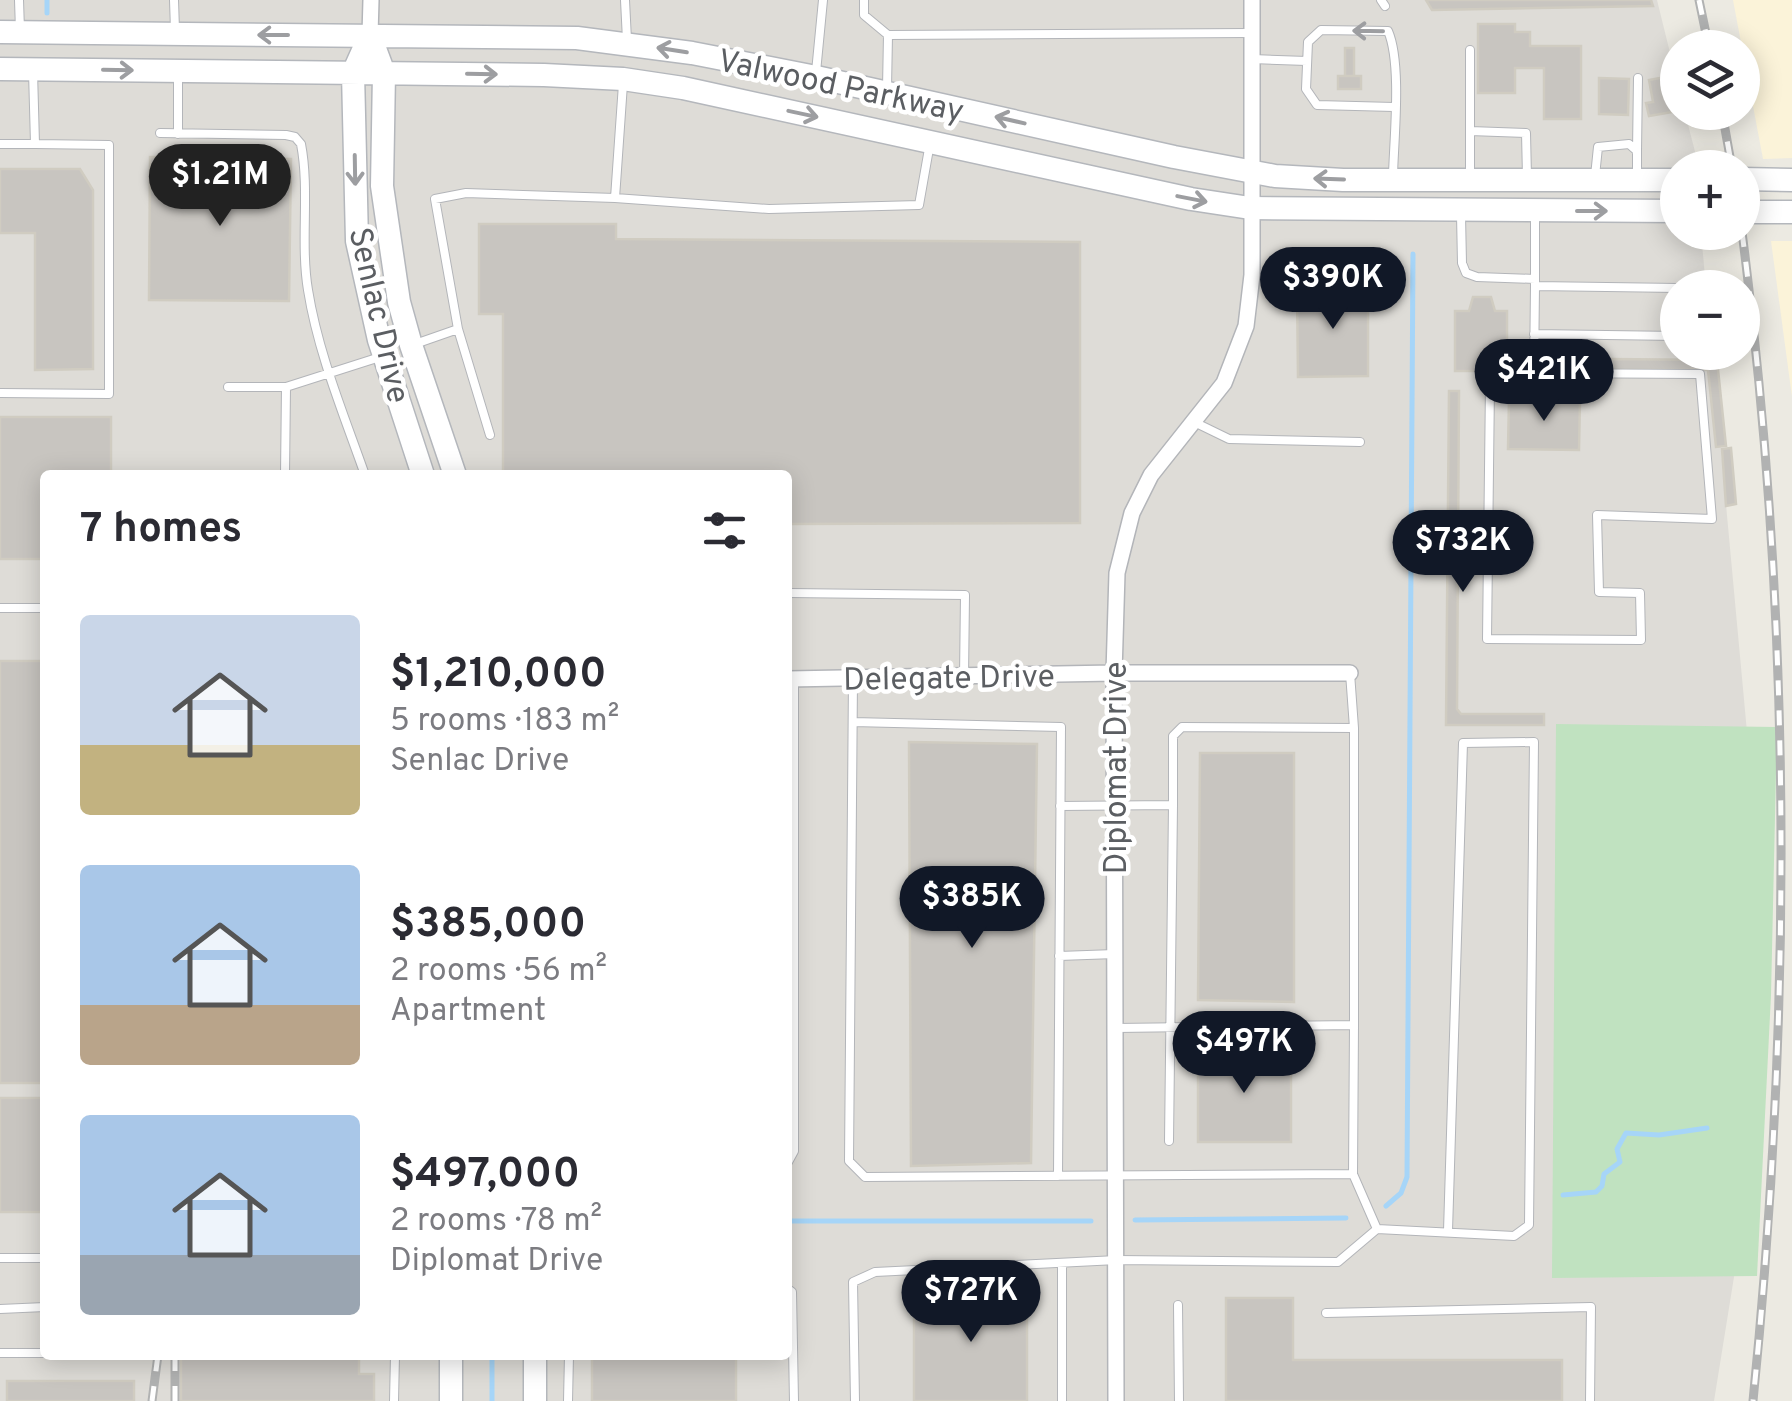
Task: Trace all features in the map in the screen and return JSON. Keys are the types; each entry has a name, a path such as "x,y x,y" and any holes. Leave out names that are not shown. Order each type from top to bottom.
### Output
{"main road":[{"name":"Valwood Parkway","path":"10,32 554,37 627,44 816,77 1250,172 1313,179 1660,180"},
{"path":"10,32 18,69"},
{"name":"Senlac Drive","path":"370,35 353,73 357,241 384,355 421,470"},
{"name":"Senlac Drive","path":"370,35 384,73 382,186 392,260 411,346 453,470"},
{"path":"624,79 627,44"},
{"name":"Valwood Parkway","path":"18,69 544,74 624,79 683,88 1178,196 1250,208 1660,211"},
{"path":"930,141 938,104"},
{"path":"1760,179 1787,179 1787,212 1760,212"},
{"path":"1462,210 1466,180"},
{"path":"384,355 411,346"},
{"path":"451,1360 451,1401"},
{"path":"535,1360 535,1401"}],"street":[{"name":"Senlac Drive","path":"370,35 371,0"},
{"name":"Diplomat Drive","path":"1116,1401 1117,573 1125,531 1151,475 1224,383 1246,326 1252,275 1252,0"},
{"name":"Delegate Drive","path":"792,679 1350,673"}],"lane":[{"path":"10,32 20,0"},
{"path":"174,0 175,34"},
{"path":"625,0 627,44"},
{"path":"816,77 823,0"},
{"path":"864,0 864,14 888,35 1252,33"},
{"path":"1393,180 1394,107 1394,44 1388,31 1321,30 1308,42 1306,89 1316,105 1394,107"},
{"path":"887,93 888,35"},
{"path":"1466,180 1470,50"},
{"path":"1252,59 1307,61"},
{"path":"18,69 35,144"},
{"path":"178,72 178,134"},
{"path":"1638,78 1638,181"},
{"path":"615,198 624,79"},
{"path":"1470,131 1526,133 1527,180"},
{"path":"160,134 286,135 301,144 306,278 317,332 363,470"},
{"path":"490,436 458,329 434,198 466,193 769,209 919,204 930,141"},
{"path":"0,144 110,145 109,394 0,393"},
{"path":"1595,180 1596,150 1600,146 1629,144 1637,151"},
{"path":"1462,210 1462,263 1466,273 1535,282 1660,287"},
{"path":"1534,374 1700,374 1712,518 1597,515 1598,592 1640,594 1641,640 1487,639 1490,384 1534,386 1534,374 1534,334 1535,282 1535,211"},
{"path":"411,346 458,329"},
{"path":"1534,334 1660,336"},
{"path":"228,387 286,387 384,355"},
{"path":"285,470 286,387"},
{"path":"1194,422 1230,439 1360,442"},
{"path":"792,593 965,595 964,677"},
{"path":"0,608 40,608"},
{"path":"1350,673 1354,728 1353,1174 1377,1230"},
{"path":"853,680 849,1162 864,1176 1353,1174"},
{"path":"853,722 1061,727 1058,1176"},
{"path":"1169,1141 1173,736 1182,728 1354,728"},
{"path":"855,1401 853,1282 875,1272 1116,1260 1338,1262 1377,1230 1514,1236 1530,1224 1534,742 1462,743 1448,1231"},
{"path":"1060,806 1173,806"},
{"path":"792,869 792,1155"},
{"path":"1059,956 1115,954"},
{"path":"1116,1028 1354,1025"},
{"path":"0,1258 40,1258"},
{"path":"1062,1264 1062,1401"},
{"path":"792,1292 794,1401"},
{"path":"1178,1305 1180,1401"},
{"path":"1326,1313 1591,1307 1590,1401"},
{"path":"0,1309 40,1308"},
{"path":"0,1353 40,1353"},
{"path":"394,1360 394,1401"},
{"path":"568,1360 568,1401"}],"shaded area":[{"path":"0,0 1657,0 1664,30 1660,30 1660,130 1689,130 1695,150 1660,150 1660,250 1703,250 1704,270 1660,270 1660,370 1714,370 1764,916 1734,1277 1714,1401 0,1401"},
{"path":"1733,0 1792,0 1792,158 1763,159 1758,130 1760,30 1739,30"},
{"path":"1771,241 1792,241 1792,396 1790,382"}],"green space":[{"path":"1556,724 1777,727 1771,995 1757,1276 1552,1278"}],"building":[{"path":"1426,0 1651,0 1653,6 1432,10"},
{"path":"1478,24 1515,24 1515,32 1530,32 1530,46 1581,46 1581,119 1544,119 1544,68 1515,68 1515,93 1478,93"},
{"path":"1345,48 1354,48 1354,76 1345,76"},
{"path":"1338,76 1361,76 1361,89 1338,89"},
{"path":"1599,78 1629,79 1628,115 1599,114"},
{"path":"1660,78 1660,114 1649,116 1646,103 1653,102 1649,80"},
{"path":"150,157 291,159 289,301 149,300"},
{"path":"0,169 80,169 93,190 93,369 35,370 35,233 0,233"},
{"path":"479,224 616,224 616,239 1080,242 1080,523 792,524 792,470 503,470 503,314 479,314"},
{"path":"1297,287 1368,287 1368,376 1298,377"},
{"path":"1473,297 1491,297 1495,311 1507,311 1507,371 1455,371 1455,311 1469,311"},
{"path":"1609,359 1660,359 1660,370 1609,369"},
{"path":"1708,370 1718,370 1726,446 1716,447"},
{"path":"1449,391 1459,391 1457,709 1461,714 1544,714 1544,725 1446,725"},
{"path":"1509,399 1580,400 1579,450 1508,449"},
{"path":"0,417 111,417 111,470 40,470 40,559 0,559"},
{"path":"1731,448 1736,504 1726,506 1722,449"},
{"path":"0,661 40,661 40,1083 0,1083"},
{"path":"909,742 1037,744 1031,1163 911,1166"},
{"path":"1200,753 1294,753 1294,1002 1198,1000"},
{"path":"1198,1051 1291,1051 1291,1142 1198,1142"},
{"path":"0,1098 40,1098 40,1212 0,1212"},
{"path":"914,1289 1027,1289 1027,1401 914,1401"},
{"path":"1226,1298 1293,1298 1293,1360 1562,1360 1562,1401 1226,1401"},
{"path":"181,1360 359,1360 359,1374 374,1374 374,1401 181,1401"},
{"path":"592,1360 736,1360 736,1401 592,1401"},
{"path":"7,1381 134,1381 134,1401 7,1401"}],"waterway":[{"path":"47,0 47,13"},
{"path":"1386,1206 1401,1193 1407,1177 1413,254"},
{"path":"1563,1195 1596,1192 1602,1186 1604,1174 1620,1162 1617,1149 1626,1133 1659,1135 1707,1128"},
{"path":"1135,1220 1346,1218"},
{"path":"792,1221 1091,1221"},
{"path":"492,1360 492,1401"}],"railway":[{"path":"1699,0 1705,30"},
{"path":"1725,130 1729,150"},
{"path":"1744,250 1770,524 1781,816 1775,1109 1753,1401"},
{"path":"152,1401 157,1360"},
{"path":"175,1360 175,1401"}]}
